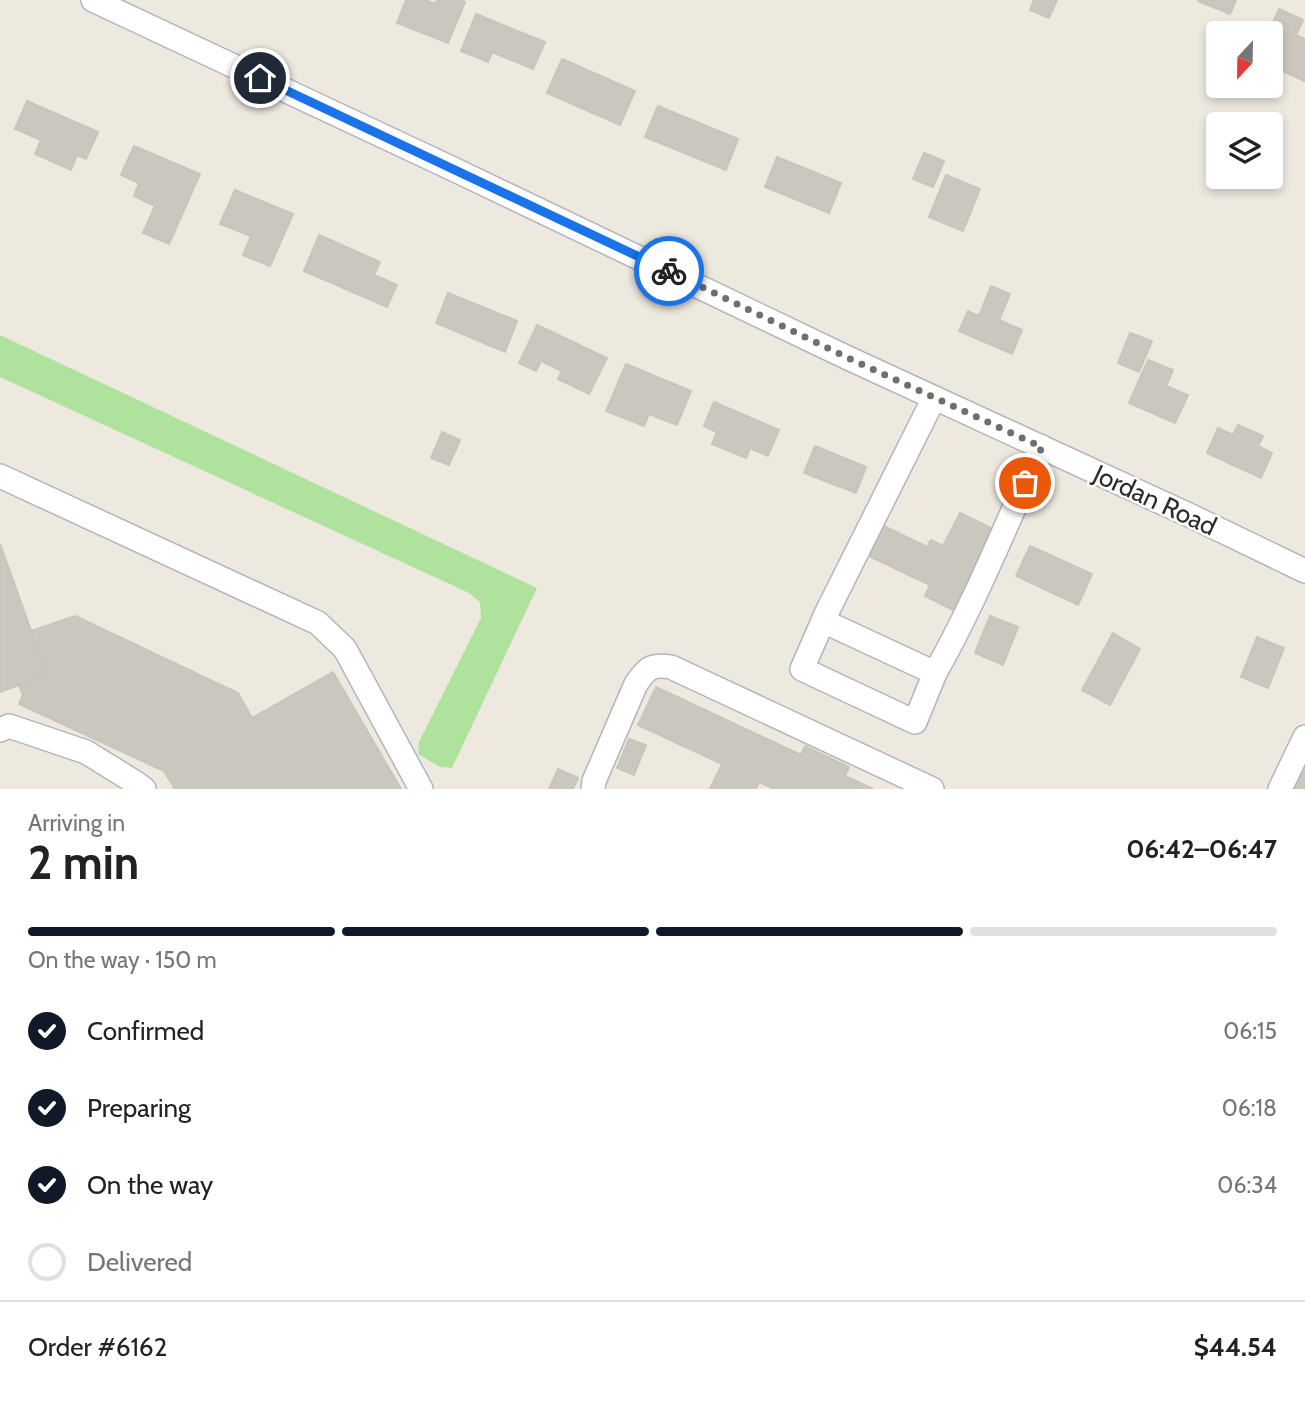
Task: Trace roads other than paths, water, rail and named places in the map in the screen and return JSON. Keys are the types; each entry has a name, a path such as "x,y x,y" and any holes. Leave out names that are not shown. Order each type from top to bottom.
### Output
{"street":[{"name":"Jordan Road","path":"93,0 1305,571"},
{"path":"934,398 802,669 915,722 1042,447"},
{"path":"0,476 318,623 345,649 421,789"},
{"path":"825,617 936,673"},
{"path":"593,789 594,781 636,684 645,670 657,665 671,667 932,789"},
{"path":"0,730 9,726 86,752 144,789"},
{"path":"1280,789 1305,737"}]}
